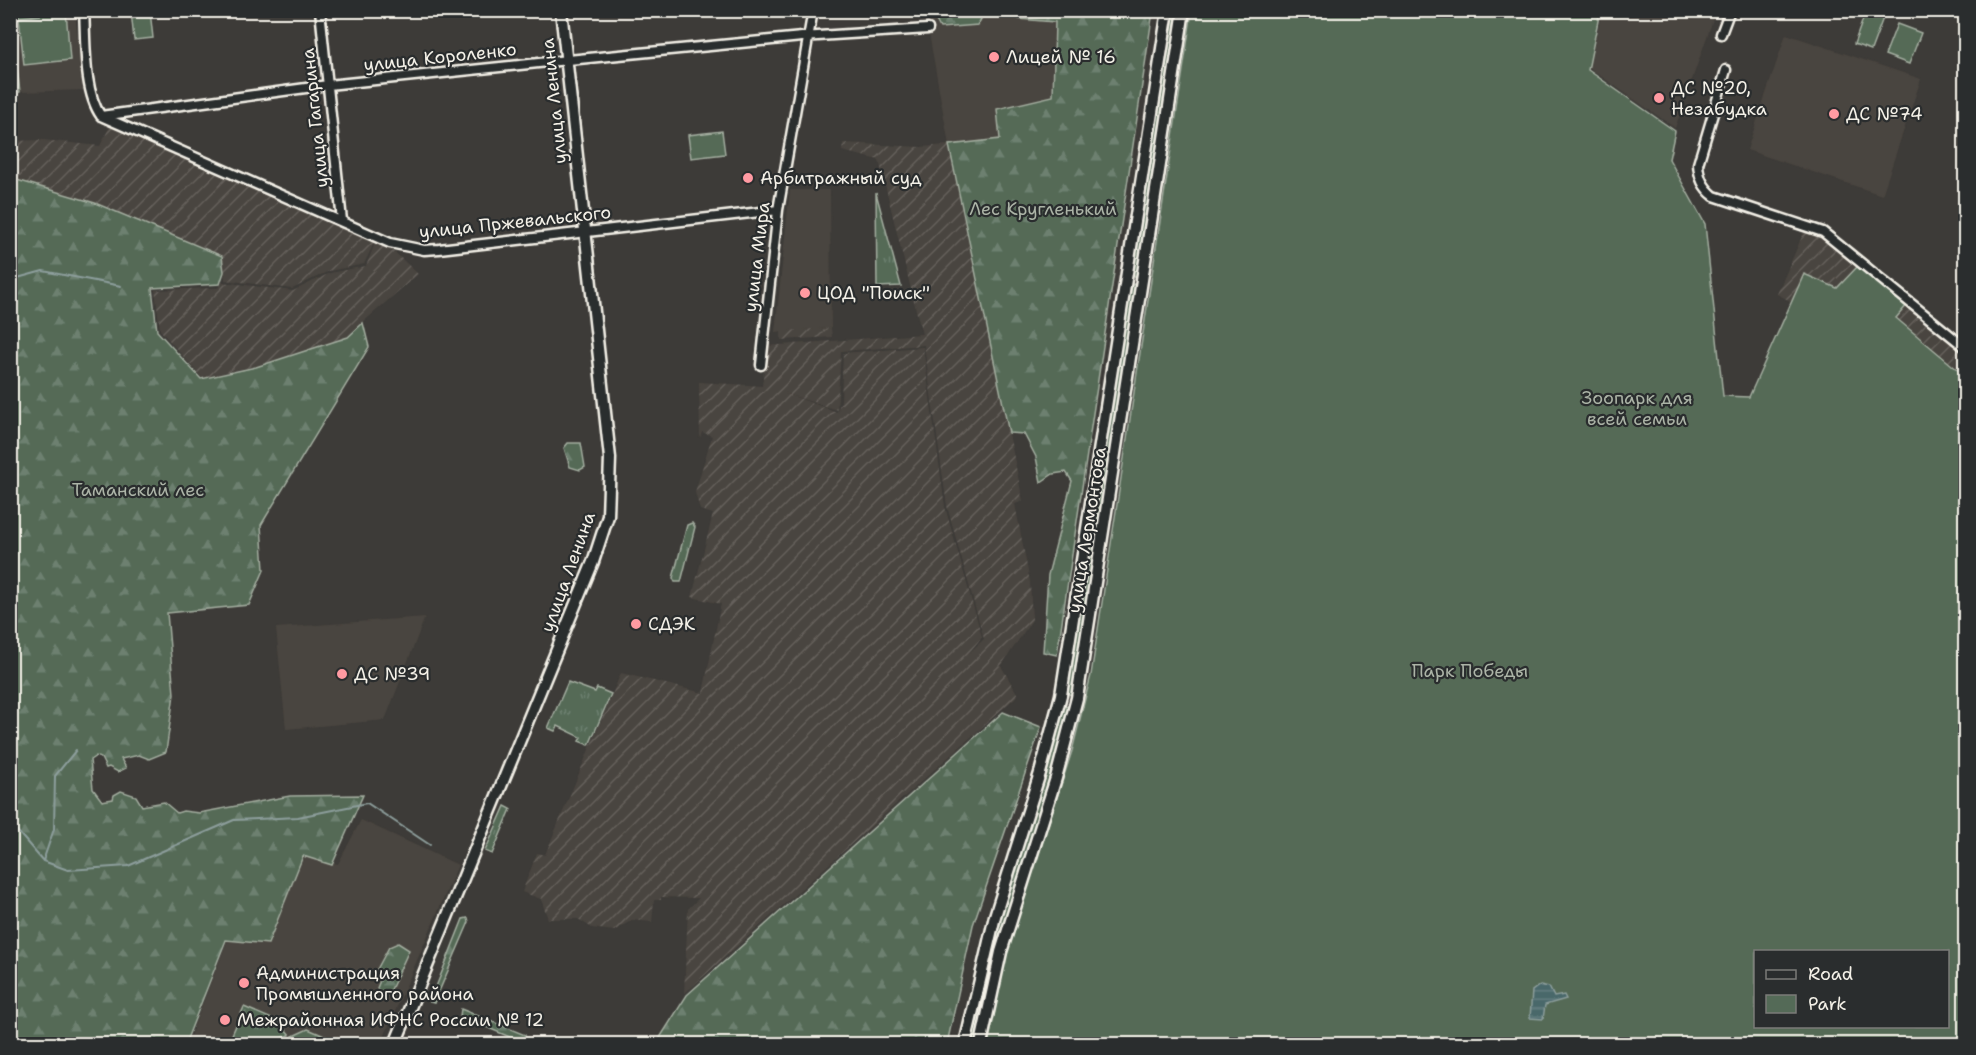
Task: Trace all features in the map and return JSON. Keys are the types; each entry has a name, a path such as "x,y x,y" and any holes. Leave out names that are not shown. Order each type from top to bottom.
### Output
{"main road":[{"name":"улица Ленина","path":"395,1044 593,562 608,516 610,458 561,10"},
{"name":"улица Лермонтова","path":"965,1044 986,948 1040,773 1061,695 1124,279 1168,10"},
{"name":"улица Лермонтова","path":"981,1044 1001,952 1056,778 1077,698 1184,10"},
{"path":"1124,279 1142,280"},
{"path":"986,948 1001,952"}],"street":[{"path":"84,10 90,90 93,105 101,116"},
{"name":"улица Гагарина","path":"320,10 342,221"},
{"name":"улица Мира","path":"761,365 778,210 813,10"},
{"path":"1721,34 1730,10"},
{"name":"улица Короленко","path":"101,116 328,85 808,37 928,29"},
{"path":"1726,70 1698,164 1700,178 1706,190 1714,196 1823,232 1965,348"},
{"name":"улица Пржевальского","path":"101,116 390,243 423,250 778,210"}],"shaded area":[{"path":"13,11 75,11 83,90 20,92"},
{"name":"Лицей № 16","path":"925,11 1057,11 1053,96 998,109 1000,139 949,145"},
{"name":"ДС №20, Незабудка","path":"1602,11 1716,11 1675,128 1589,68"},
{"name":"ДС №74","path":"1786,34 1921,79 1882,195 1747,150"},
{"path":"110,126 375,241 364,264 329,271 292,289 225,280 222,256 95,203 11,178 10,141 43,140 100,146"},
{"path":"843,143 921,147 949,145 1023,501 1015,504 1030,582 1032,620 1001,666 1018,695 684,994 688,909 699,898 661,897 661,900 654,900 652,922 632,920 614,931 592,928 578,919 548,919 541,899 522,892 537,853 545,855 621,673 703,693 721,604 692,597 713,514 700,510 695,492 712,436 702,432 700,438 699,382 762,386 767,346 922,334 879,160 842,151","holes":["924,345 947,506 984,639 968,654 982,637 945,507 923,347 843,353 841,401 837,412 784,393 837,410 841,351"]},
{"name":"ЦОД \"Поиск\"","path":"790,190 830,190 831,328 775,332"},
{"path":"1804,232 1824,238 1858,266 1837,288 1804,275 1792,302 1777,294"},
{"path":"376,241 389,247 418,274 346,337 260,365 202,378 160,330 155,290 218,288 222,282 293,291 330,273 366,266"},
{"path":"1907,305 1965,352 1965,376 1896,318"},
{"path":"831,328 832,337 781,340 781,331"},
{"name":"ДС №39","path":"425,617 385,720 286,729 276,628"},
{"path":"361,820 458,865 381,1044 187,1044 227,941 268,944 304,856 338,864"}],"green space":[{"path":"10,11 20,92 11,94 10,94"},
{"path":"18,11 66,11 70,60 24,65 19,18 41,15 19,17"},
{"path":"131,11 150,11 153,38 134,40"},
{"path":"931,11 985,11 978,25 940,28"},
{"name":"Лес Кругленький","path":"1015,11 1153,11 1057,655 1043,652 1048,575 1072,481 1066,472 1053,474 1041,482 1036,457 1024,434 1009,433 949,145 1000,139 997,109 1053,96 1055,22 1019,19"},
{"path":"1174,11 1179,11 1138,274 1135,277 1133,273"},
{"name":"Парк Победы","path":"1192,11 1600,11 1588,70 1675,131 1669,159 1705,224 1723,396 1749,397 1804,274 1837,288 1858,266 1907,305 1896,318 1965,376 1965,1044 988,1044 1007,951 1072,751 1091,675"},
{"path":"1866,11 1883,18 1871,50 1854,44"},
{"path":"1897,24 1921,33 1909,64 1885,55"},
{"path":"722,131 725,154 691,158 688,135"},
{"name":"Таманский лес","path":"10,178 95,203 222,256 224,272 220,284 152,288 157,331 201,379 256,367 348,337 363,323 369,347 261,525 264,570 249,605 167,613 174,694 166,752 149,759 139,755 121,759 126,768 118,772 109,767 106,768 101,758 96,756 90,760 93,789 102,801 113,799 114,795 121,791 136,796 142,806 164,802 177,813 183,811 199,813 290,796 363,795 332,865 303,856 268,944 226,940 185,1044 11,1044"},
{"path":"876,193 901,286 877,287"},
{"path":"1134,284 1136,287 1071,695 1067,693 1131,286"},
{"path":"568,443 581,443 585,467 580,470 570,467 564,448"},
{"path":"692,523 695,527 681,582 675,582 673,578 687,525"},
{"path":"568,682 595,692 597,688 611,694 589,745 579,741 581,737 558,726 555,731 548,728"},
{"path":"1065,706 1069,707 1063,735 998,946 995,947 1000,918 1046,775"},
{"path":"1003,712 1041,727 973,925 947,1044 656,1044 687,995"},
{"path":"505,806 511,809 492,854 485,851"},
{"path":"468,918 469,922 434,1003 430,1002 463,919"},
{"path":"398,943 409,950 389,994 380,997 377,988 381,978 375,973 389,947"},
{"path":"993,956 995,959 976,1044 971,1044 990,958"},
{"path":"244,1007 279,1022 290,1035 265,1044 228,1044"},
{"path":"461,1009 525,1035 525,1039 512,1038 460,1016"},
{"path":"308,1029 334,1040 333,1044 295,1044 293,1036"}],"water":[{"path":"1540,985 1549,987 1554,997 1564,995 1566,999 1545,1005 1543,1019 1530,1018 1532,991"}],"waterway":[{"path":"10,280 43,271 121,286"},
{"path":"43,861 54,829 55,776 76,750"},
{"path":"10,819 12,825 43,861 68,870 128,866 234,820 298,817 367,803 430,845"}],"place":[{"name":"Лицей № 16","path":"994,57"},
{"name":"ДС №20, Незабудка","path":"1659,98"},
{"name":"ДС №74","path":"1834,114"},
{"name":"Арбитражный суд","path":"748,178"},
{"name":"ЦОД \"Поиск\"","path":"805,293"},
{"name":"СДЭК","path":"636,624"},
{"name":"ДС №39","path":"342,674"},
{"name":"Администрация Промышленного района","path":"244,983"},
{"name":"Межрайонная ИФНС России № 12","path":"225,1020"}],"park label":[{"name":"Зоопарк для всей семьи","path":"1637,408"}]}
